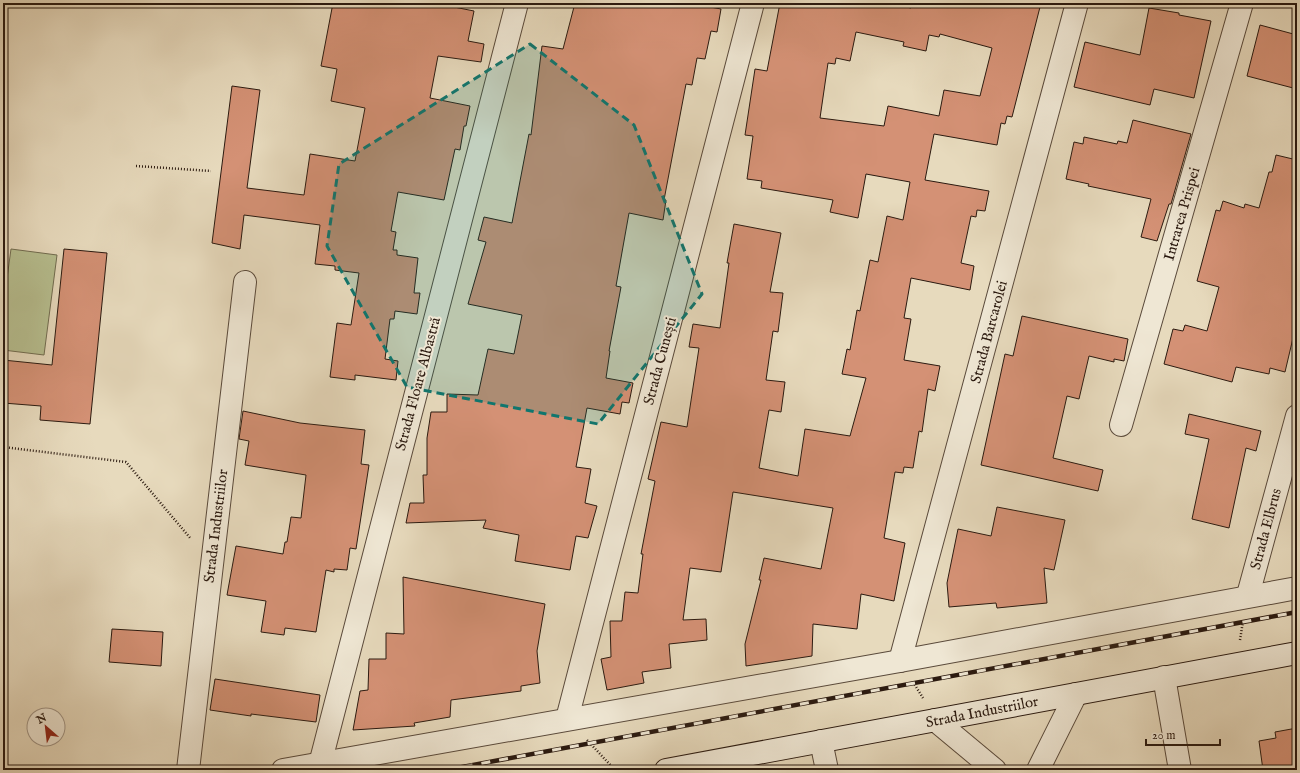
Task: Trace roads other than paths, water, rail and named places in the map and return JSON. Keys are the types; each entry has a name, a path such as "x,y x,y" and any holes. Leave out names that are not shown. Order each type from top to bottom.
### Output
{"street":[{"name":"Strada Floare Albastră","path":"320,764 517,3"},
{"name":"Strada Cunești","path":"567,719 753,3"},
{"name":"Strada Barcarolei","path":"900,661 1077,3"},
{"name":"Intrarea Prispei","path":"1121,425 1242,3"},
{"name":"Strada Industriilor","path":"188,770 245,282"},
{"name":"Strada Elbrus","path":"1248,595 1297,416"},
{"path":"283,770 900,661 1248,595 1297,588"},
{"name":"Strada Industriilor","path":"666,770 1297,653"},
{"path":"1164,677 1180,770"},
{"path":"1038,770 1076,694"},
{"path":"935,720 995,770"},
{"path":"821,741 826,770"}],"railway":[{"path":"446,770 1297,612"}]}
